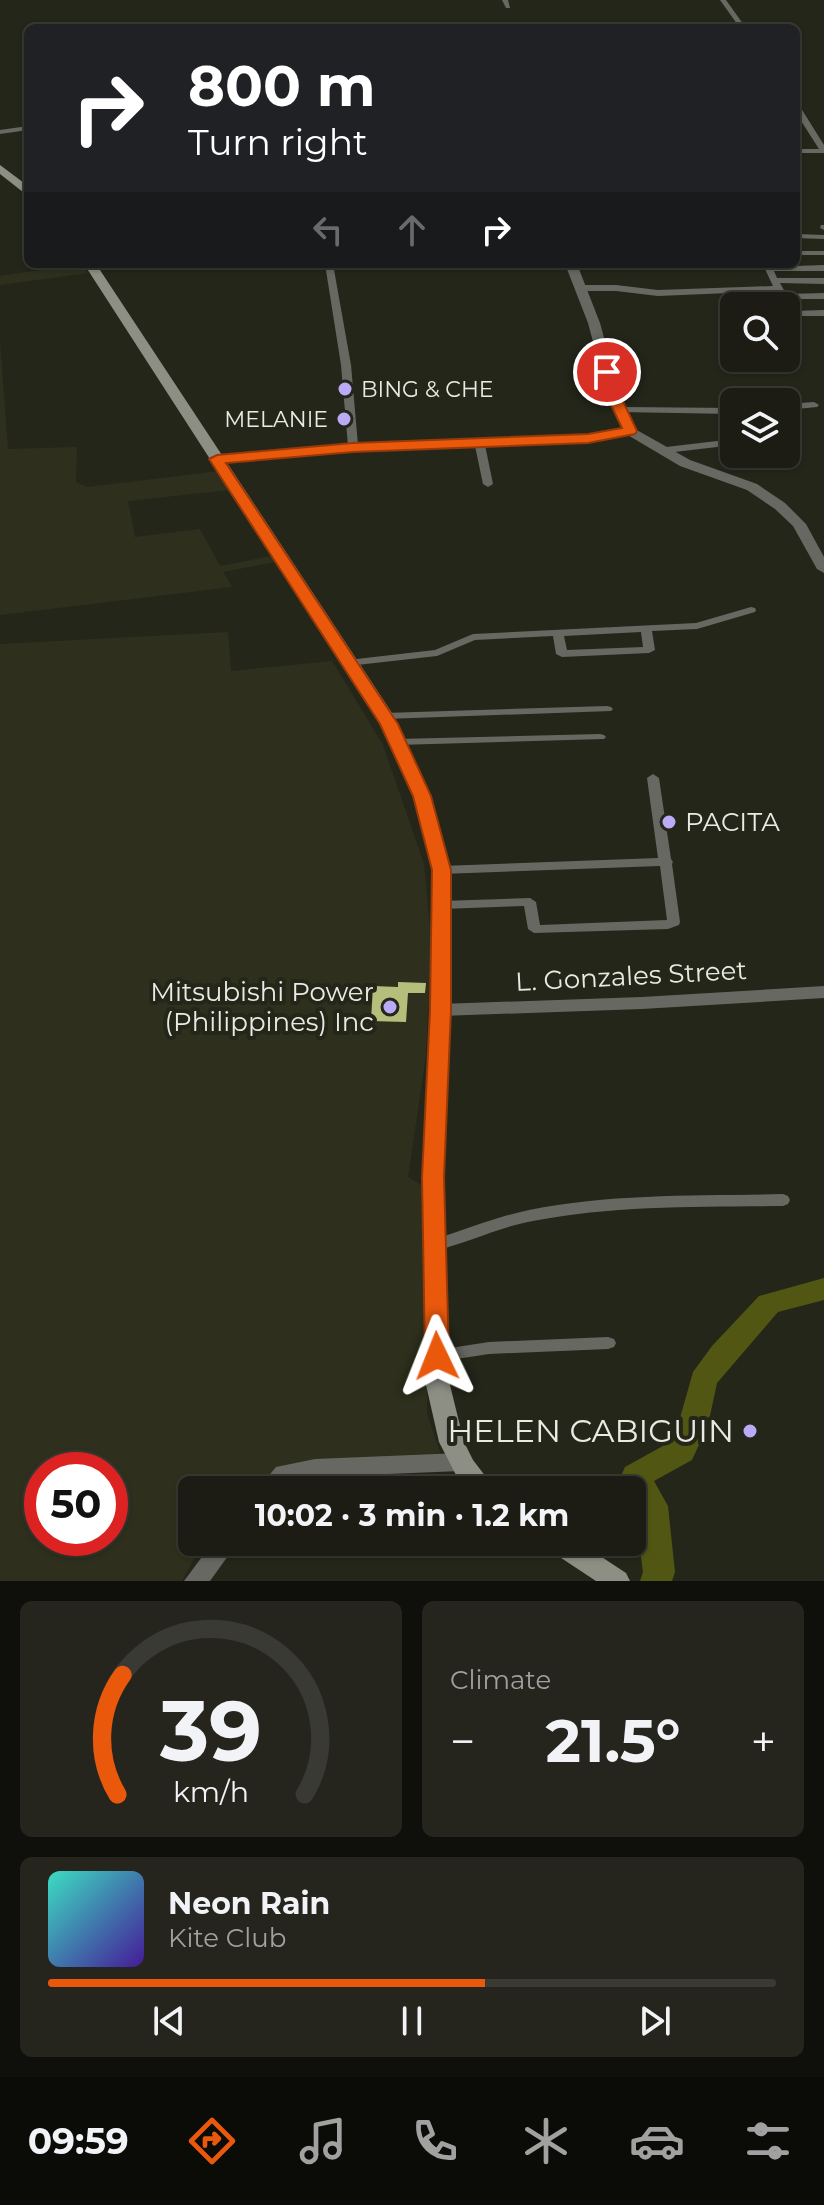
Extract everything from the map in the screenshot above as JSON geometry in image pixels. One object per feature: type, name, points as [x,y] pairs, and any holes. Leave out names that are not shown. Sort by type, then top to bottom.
[{"type":"main road","points":[[0,168],[24,189]]},
{"type":"main road","points":[[93,268],[385,716],[422,796],[441,870],[442,905],[433,1177],[437,1356],[442,1415],[468,1476]]},
{"type":"main road","points":[[579,1556],[617,1581]]},
{"type":"street","points":[[723,0],[740,24]]},
{"type":"street","points":[[800,113],[824,151],[800,151]]},
{"type":"street","points":[[0,132],[24,129]]},
{"type":"street","points":[[800,236],[824,237]]},
{"type":"street","points":[[800,253],[824,253]]},
{"type":"street","points":[[330,268],[346,365],[353,448]]},
{"type":"street","points":[[573,268],[614,397],[630,431]]},
{"type":"street","points":[[824,268],[769,269],[791,314],[824,313]]},
{"type":"street","points":[[581,288],[658,293],[778,288],[824,281]]},
{"type":"street","points":[[778,288],[824,296]]},
{"type":"street","points":[[800,406],[814,405]]},
{"type":"street","points":[[622,410],[720,411]]},
{"type":"street","points":[[217,459],[353,448],[588,438],[630,431],[685,463],[752,487],[780,506],[799,524],[824,569]]},
{"type":"street","points":[[479,442],[488,484]]},
{"type":"street","points":[[666,450],[720,444]]},
{"type":"street","points":[[348,663],[437,653],[473,637],[697,626],[751,610]]},
{"type":"street","points":[[558,633],[562,654],[649,650],[646,630]]},
{"type":"street","points":[[385,716],[607,709]]},
{"type":"street","points":[[397,742],[600,737]]},
{"type":"street","points":[[442,905],[530,902],[534,929],[668,925],[674,922],[653,778]]},
{"type":"street","points":[[441,870],[667,862]]},
{"type":"street","name":"L. Gonzales Street","points":[[440,1010],[642,1003],[824,992]]},
{"type":"street","points":[[434,1245],[461,1240],[529,1215],[609,1204],[783,1200]]},
{"type":"street","points":[[437,1356],[489,1348],[608,1343]]},
{"type":"street","points":[[282,1476],[315,1468],[461,1462]]},
{"type":"street","points":[[196,1581],[216,1556]]},
{"type":"shaded area","points":[[53,268],[84,268],[88,273],[0,285],[0,276]]},
{"type":"shaded area","points":[[0,343],[8,449],[77,447],[76,482],[87,487],[220,471],[229,490],[128,501],[135,537],[200,529],[220,566],[276,555],[281,561],[223,572],[232,587],[0,615]]},
{"type":"shaded area","points":[[228,632],[231,671],[332,661],[383,745],[424,864],[432,952],[426,1055],[408,1177],[426,1188],[427,1414],[441,1455],[292,1464],[276,1476],[178,1476],[178,1556],[195,1556],[182,1581],[0,1581],[0,644]]},
{"type":"building","name":"Mitsubishi Power (Philippines) Inc","points":[[398,982],[426,983],[425,993],[408,993],[406,1022],[371,1021],[373,986],[398,987]]},
{"type":"waterway","points":[[656,1581],[659,1572],[652,1506],[636,1476],[681,1451],[693,1425],[703,1380],[722,1354],[769,1304],[824,1289]]},
{"type":"place","name":"BING & CHE","points":[[345,389]]},
{"type":"place","name":"MELANIE","points":[[344,419]]},
{"type":"place","name":"PACITA","points":[[669,822]]},
{"type":"place","name":"Mitsubishi Power (Philippines) Inc","points":[[390,1007]]},
{"type":"place","name":"HELEN CABIGUIN","points":[[750,1431]]},
{"type":"route","points":[[437,1356],[433,1177],[440,1010],[441,870],[422,796],[385,716],[217,459],[353,448],[588,438],[630,431],[614,397],[607,372]]}]
